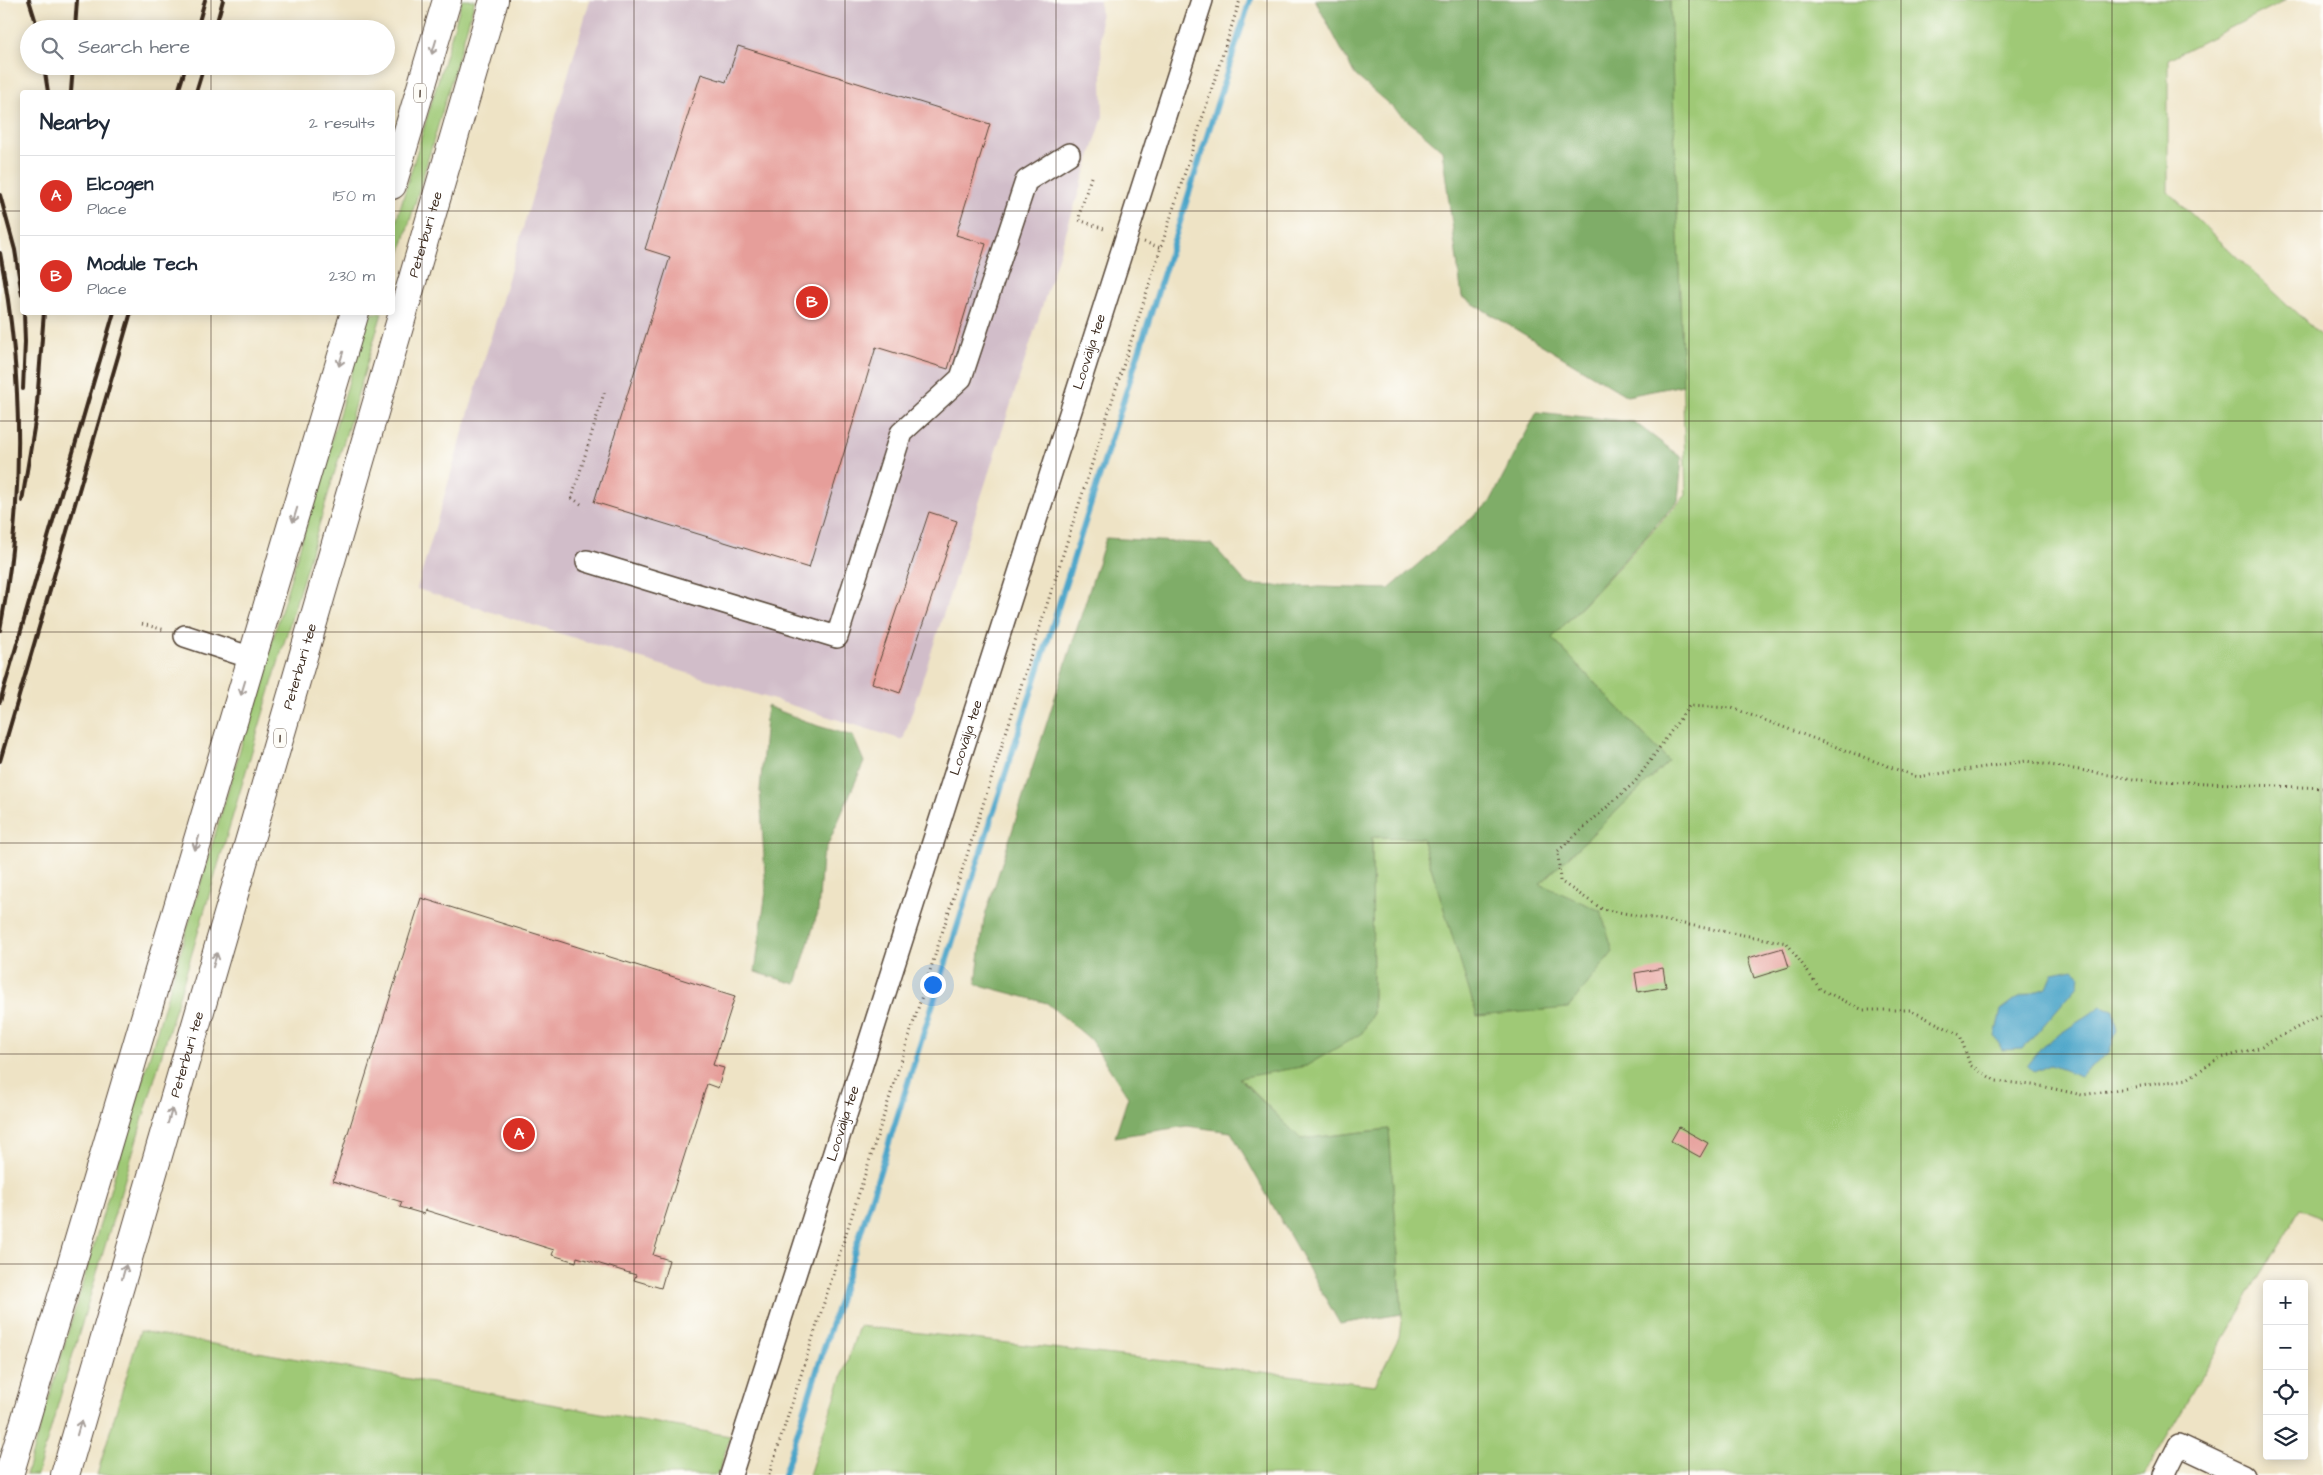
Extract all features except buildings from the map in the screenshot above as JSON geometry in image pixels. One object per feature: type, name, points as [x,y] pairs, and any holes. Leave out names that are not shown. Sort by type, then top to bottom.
[{"type":"highway","name":"1","points":[[395,175],[448,0]]},
{"type":"highway","name":"Peterburi tee","points":[[65,1475],[494,0]]},
{"type":"highway","points":[[9,1475],[354,315]]},
{"type":"street","name":"Loovälja tee","points":[[731,1475],[1132,239],[1202,0]]},
{"type":"street","points":[[587,560],[838,637],[901,432],[961,378],[1026,181],[1069,154]]},
{"type":"street","points":[[185,636],[252,658]]},
{"type":"street","points":[[2164,1475],[2179,1445],[2243,1475]]},
{"type":"path","points":[[769,1475],[1240,0]]},
{"type":"path","points":[[1091,177],[1079,220],[1161,248]]},
{"type":"path","points":[[581,504],[572,498],[605,390]]},
{"type":"path","points":[[142,624],[185,636]]},
{"type":"path","points":[[2323,788],[2139,780],[2026,761],[1917,777],[1732,708],[1689,706],[1635,782],[1558,850],[1560,881],[1602,909],[1787,943],[1820,989],[1863,1010],[1910,1010],[1960,1035],[1970,1065],[1996,1081],[2041,1086],[2082,1095],[2188,1079],[2218,1059],[2258,1048],[2323,1014]]},
{"type":"shaded area","points":[[590,0],[1100,0],[1103,117],[903,740],[417,589]]},
{"type":"green space","points":[[462,0],[475,0],[395,271],[395,225]]},
{"type":"green space","points":[[1315,0],[1670,0],[1683,385],[1627,396],[1462,297],[1442,150],[1355,75]]},
{"type":"green space","points":[[1670,0],[2286,0],[2168,59],[2168,192],[2323,338],[2323,1219],[2300,1209],[2144,1475],[809,1475],[859,1326],[1375,1385],[1399,1337],[1402,1314],[1389,1129],[1301,1139],[1239,1077],[1306,1066],[1373,1014],[1372,837],[1422,838],[1477,1015],[1601,911],[1539,885],[1669,761],[1552,638],[1686,495]]},
{"type":"green space","points":[[368,315],[381,315],[37,1475],[26,1475]]},
{"type":"green space","points":[[1537,412],[1634,422],[1682,458],[1678,501],[1552,638],[1669,761],[1540,884],[1601,911],[1613,952],[1568,1008],[1477,1016],[1422,838],[1372,837],[1373,1013],[1362,1033],[1306,1066],[1239,1078],[1301,1139],[1389,1129],[1402,1314],[1340,1324],[1231,1132],[1187,1126],[1115,1137],[1128,1097],[1090,1039],[1047,1003],[976,984],[984,919],[1106,538],[1212,544],[1248,585],[1389,589],[1490,502]]},
{"type":"green space","points":[[767,706],[818,726],[853,736],[864,762],[822,858],[818,911],[796,984],[755,972],[766,891],[760,791]]},
{"type":"green space","points":[[140,1331],[730,1436],[718,1475],[97,1475]]},
{"type":"water","points":[[2073,969],[2080,975],[2079,984],[2023,1049],[2002,1050],[1995,1036],[2001,1010],[2017,998],[2047,987],[2053,973]]},
{"type":"water","points":[[2102,1006],[2113,1010],[2117,1030],[2109,1053],[2080,1076],[2050,1065],[2034,1072],[2027,1065],[2043,1045]]},
{"type":"waterway","points":[[784,1475],[1250,0]]},
{"type":"railway","points":[[29,0],[35,20]]},
{"type":"railway","points":[[76,20],[77,0]]},
{"type":"railway","points":[[199,20],[205,0]]},
{"type":"railway","points":[[217,20],[223,0]]},
{"type":"railway","points":[[45,75],[48,90]]},
{"type":"railway","points":[[71,90],[72,75]]},
{"type":"railway","points":[[179,90],[183,75]]},
{"type":"railway","points":[[197,90],[201,75]]},
{"type":"railway","points":[[0,195],[15,250],[20,282]]},
{"type":"railway","points":[[0,253],[13,347],[18,441],[13,536],[0,630]]},
{"type":"railway","points":[[23,389],[24,315]]},
{"type":"railway","points":[[22,501],[36,416],[44,315]]},
{"type":"railway","points":[[0,702],[113,315]]},
{"type":"railway","points":[[0,761],[130,315]]},
{"type":"place","name":"Module Tech","points":[[812,302]]},
{"type":"place","name":"Elcogen","points":[[519,1134]]}]
